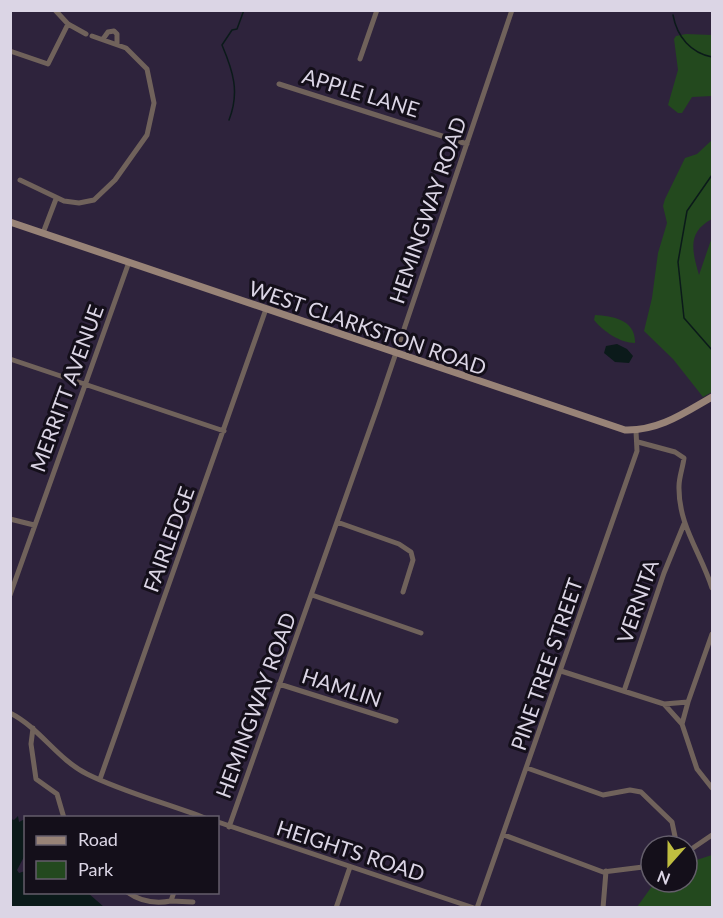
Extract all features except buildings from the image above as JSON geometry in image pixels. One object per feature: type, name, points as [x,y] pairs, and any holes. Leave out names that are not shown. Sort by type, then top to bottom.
[{"type":"main road","name":"WEST CLARKSTON ROAD","points":[[10,222],[596,422],[636,430],[668,422],[712,397]]},
{"type":"street","points":[[20,180],[56,199],[79,203],[100,196],[115,180],[147,135],[154,103],[150,77],[141,60],[117,44],[89,35],[68,24],[55,10]]},
{"type":"street","points":[[360,59],[378,10]]},
{"type":"street","name":"HEMINGWAY ROAD","points":[[229,827],[396,354],[512,10]]},
{"type":"street","points":[[10,51],[42,64],[48,64],[61,33],[68,24]]},
{"type":"street","points":[[103,39],[108,32],[114,31],[117,34],[117,44]]},
{"type":"street","name":"APPLE LANE","points":[[279,84],[467,144]]},
{"type":"street","points":[[43,233],[56,199]]},
{"type":"street","name":"MERRITT AVENUE","points":[[10,595],[129,262]]},
{"type":"street","name":"FAIRLEDGE","points":[[100,779],[266,309]]},
{"type":"street","points":[[10,360],[224,431]]},
{"type":"street","name":"PINE TREE STREET","points":[[476,908],[561,671],[638,442],[636,430]]},
{"type":"street","points":[[638,442],[669,450],[684,458],[679,485],[684,524],[712,585]]},
{"type":"street","points":[[10,519],[34,525]]},
{"type":"street","points":[[337,522],[399,544],[411,552],[413,560],[403,592]]},
{"type":"street","name":"VERNITA","points":[[624,691],[664,573],[684,524]]},
{"type":"street","name":"HEMINGWAY ROAD","points":[[312,595],[421,633]]},
{"type":"street","points":[[681,724],[712,634]]},
{"type":"street","points":[[561,671],[664,704],[688,702]]},
{"type":"street","name":"HAMLIN","points":[[279,684],[396,721]]},
{"type":"street","points":[[664,704],[681,724],[698,769],[712,788]]},
{"type":"street","points":[[10,713],[33,728],[65,760],[86,774],[197,816]]},
{"type":"street","points":[[33,728],[32,744],[36,779],[57,794],[63,816]]},
{"type":"street","points":[[527,768],[603,795],[630,790],[641,792],[672,822],[674,834]]},
{"type":"street","name":"HEIGHTS ROAD","points":[[219,822],[476,908]]},
{"type":"street","points":[[504,834],[606,872],[639,868]]},
{"type":"street","points":[[699,845],[712,835]]},
{"type":"street","points":[[336,908],[350,867]]},
{"type":"street","points":[[603,908],[606,872]]},
{"type":"street","points":[[131,894],[149,902],[193,902]]},
{"type":"street","points":[[171,901],[173,894]]},
{"type":"street","points":[[447,908],[449,900]]},
{"type":"green space","points":[[712,35],[712,96],[692,97],[682,113],[678,113],[668,105],[678,70],[674,39],[676,36]]},
{"type":"green space","points":[[712,140],[712,219],[698,230],[693,250],[699,275],[712,237],[712,392],[703,397],[673,359],[644,331],[652,298],[658,253],[667,223],[663,206],[665,199],[685,158],[697,154]]},
{"type":"green space","points":[[595,315],[616,318],[628,324],[632,329],[635,343],[618,339],[607,332],[594,320]]},
{"type":"green space","points":[[712,855],[712,907],[637,907],[646,894],[699,894],[699,859]]},
{"type":"shaded area","points":[[617,344],[627,349],[633,356],[629,363],[615,362],[604,353],[606,346]]},
{"type":"shaded area","points":[[18,816],[19,822],[24,820],[24,857],[17,870],[19,873],[24,871],[24,894],[89,894],[104,907],[11,907],[11,819],[14,820]]},
{"type":"waterway","points":[[229,120],[235,91],[222,45],[232,30],[237,29],[244,10]]},
{"type":"waterway","points":[[673,15],[686,43],[698,52],[712,57]]},
{"type":"waterway","points":[[712,175],[687,211],[678,262],[684,318],[712,350]]}]
